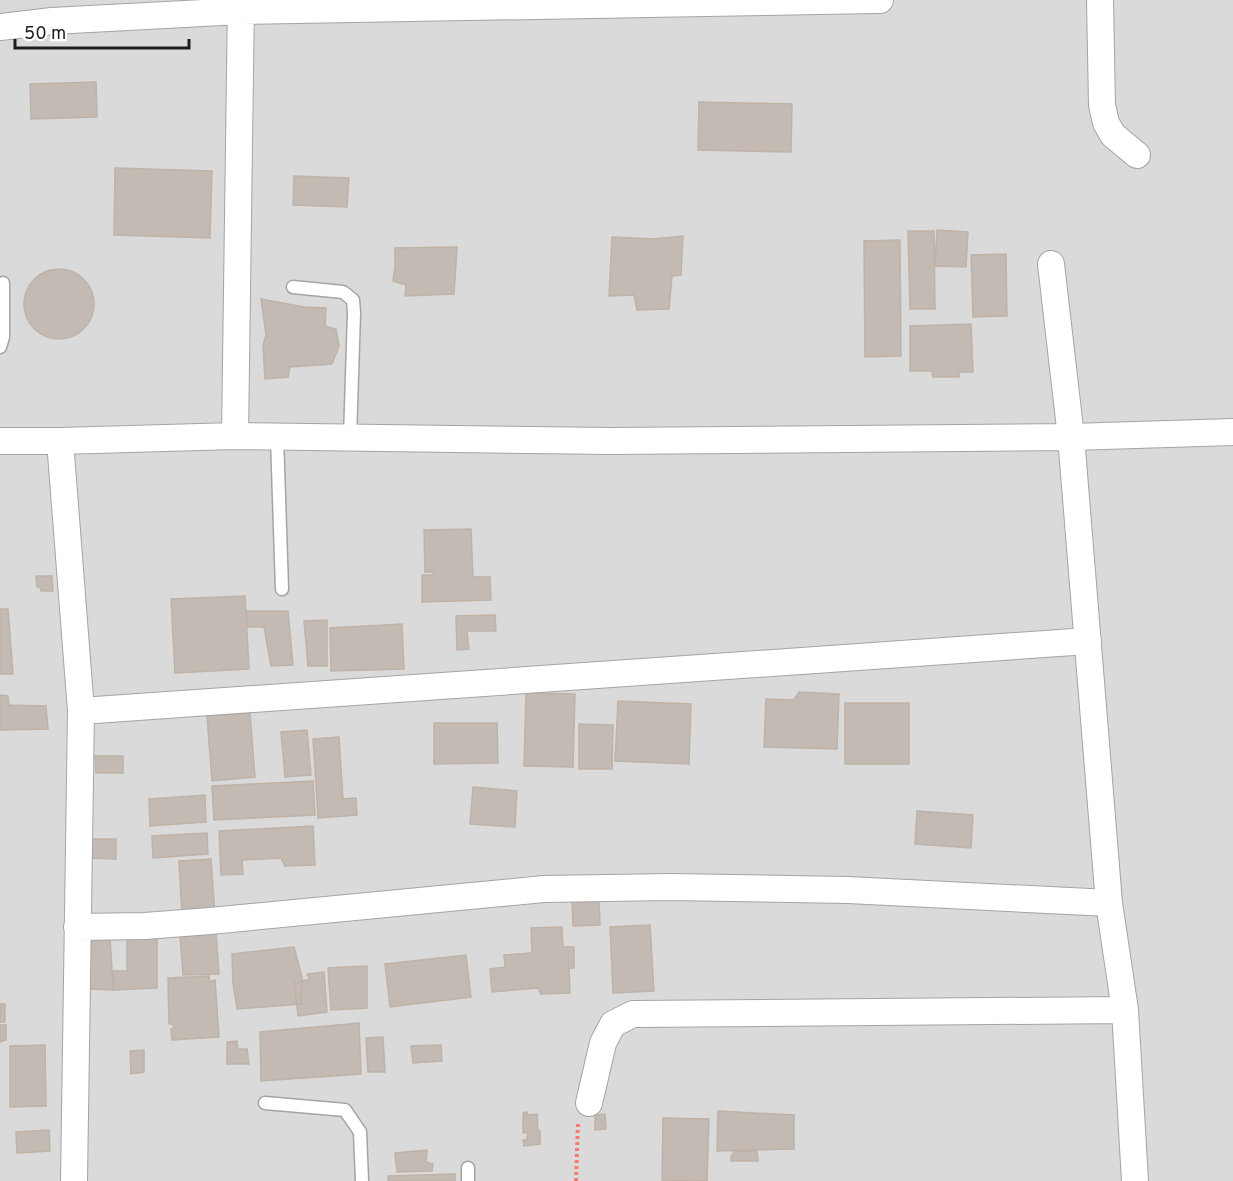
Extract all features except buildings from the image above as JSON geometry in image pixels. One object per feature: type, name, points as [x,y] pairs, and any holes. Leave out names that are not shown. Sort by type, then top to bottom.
[{"type":"street","points":[[0,27],[241,5],[880,0]]},
{"type":"street","points":[[1100,0],[1102,105],[1106,123],[1113,135],[1137,155]]},
{"type":"street","points":[[235,436],[241,5]]},
{"type":"street","points":[[1052,264],[1071,436],[1109,903],[1125,1010],[1134,1181]]},
{"type":"street","points":[[0,441],[235,436],[610,441],[1233,432]]},
{"type":"street","points":[[60,441],[81,711],[74,1181]]},
{"type":"street","points":[[81,711],[1088,641]]},
{"type":"street","points":[[77,927],[199,922],[556,889],[670,887],[848,890],[1109,903]]},
{"type":"street","points":[[589,1103],[603,1043],[613,1024],[633,1014],[1125,1010]]},
{"type":"lane","points":[[0,347],[3,337],[3,283]]},
{"type":"lane","points":[[293,287],[343,292],[352,300],[354,313],[350,438]]},
{"type":"lane","points":[[277,437],[282,589]]},
{"type":"lane","points":[[265,1103],[345,1110],[360,1132],[362,1181]]},
{"type":"path","points":[[576,1181],[579,1120],[582,1111],[589,1103]]},
{"type":"shaded area","points":[[0,0],[1233,0],[1233,1181],[0,1181]]}]
